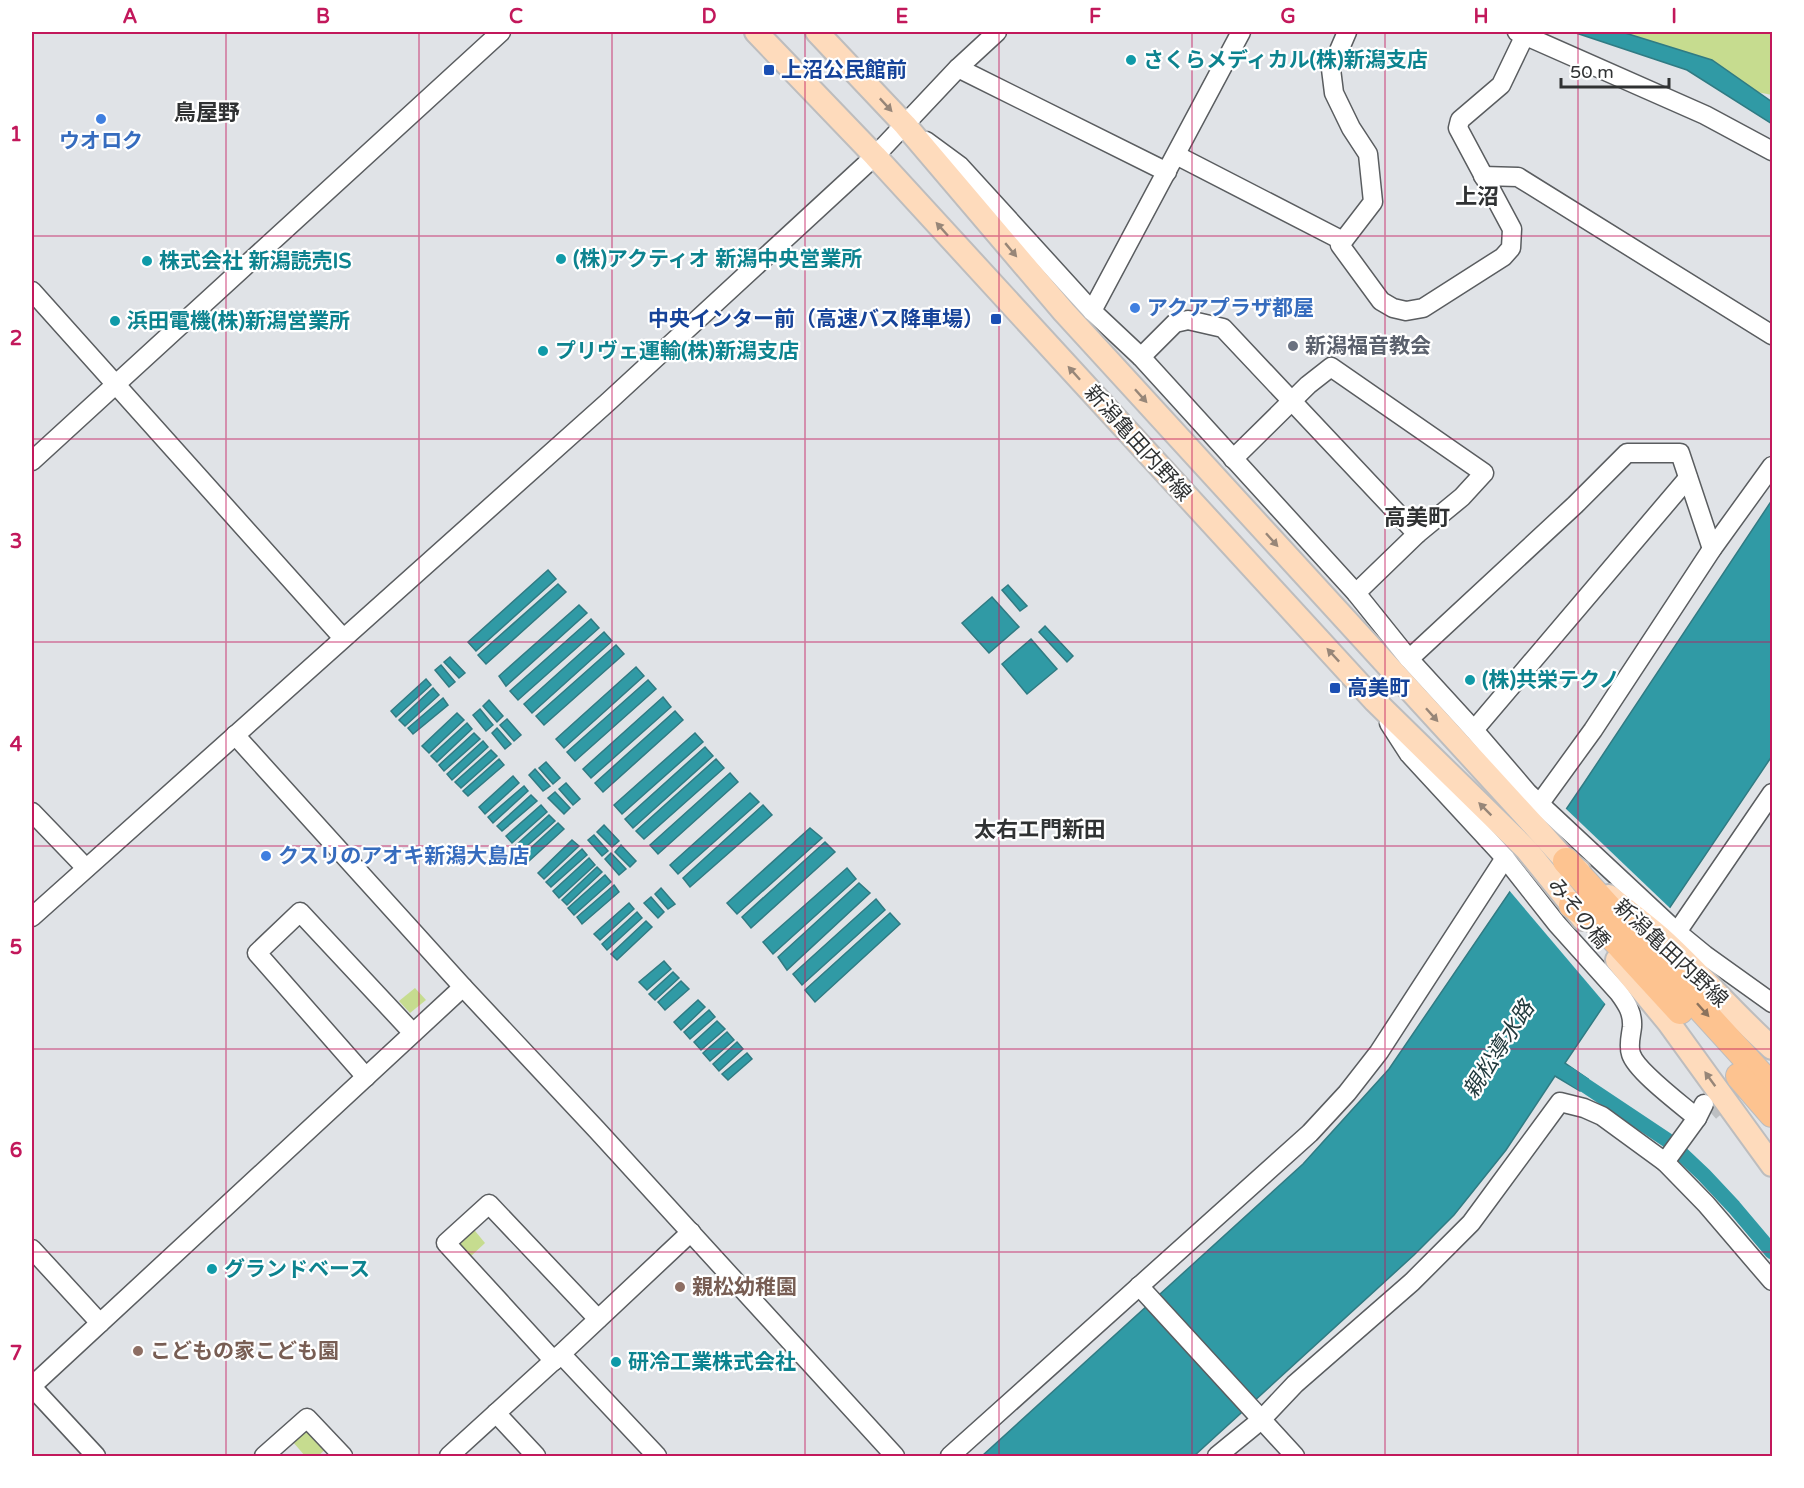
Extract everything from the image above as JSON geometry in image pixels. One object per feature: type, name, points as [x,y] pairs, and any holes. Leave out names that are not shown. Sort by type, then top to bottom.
[{"type":"highway","points":[[1566,861],[1773,1087]]},
{"type":"highway","points":[[1572,905],[1603,927],[1649,954],[1773,1114]]},
{"type":"main road","name":"新潟亀田内野線","points":[[756,32],[875,156],[1375,701],[1540,825]]},
{"type":"main road","name":"新潟亀田内野線","points":[[817,32],[905,125],[1064,312],[1540,825]]},
{"type":"main road","name":"みその橋","points":[[1540,825],[1566,861]]},
{"type":"main road","name":"みその橋","points":[[1540,825],[1572,905]]},
{"type":"main road","name":"新潟亀田内野線","points":[[1649,954],[1704,980],[1751,1029],[1773,1048]]},
{"type":"main road","name":"新潟亀田内野線","points":[[1649,954],[1669,1023],[1773,1166]]},
{"type":"street","points":[[32,461],[501,32]]},
{"type":"street","points":[[32,917],[608,402],[875,156],[958,68],[997,32]]},
{"type":"street","points":[[1092,311],[1241,32]]},
{"type":"street","points":[[1347,32],[1331,69],[1334,93],[1351,128],[1368,154],[1372,202],[1340,245],[1381,301],[1393,308],[1406,311],[1423,308],[1503,257],[1511,248],[1512,229],[1458,128],[1460,120],[1501,85],[1521,33],[1705,115],[1773,151]]},
{"type":"street","points":[[958,68],[1167,172]]},
{"type":"street","points":[[905,125],[960,166],[1092,311],[1141,357],[1356,593],[1409,659],[1528,793],[1540,825],[1649,954]]},
{"type":"street","points":[[1176,155],[1343,241]]},
{"type":"street","points":[[1483,176],[1518,177],[1773,335]]},
{"type":"street","points":[[32,291],[344,638]]},
{"type":"street","points":[[1141,357],[1175,323],[1188,320],[1223,328],[1417,534]]},
{"type":"street","points":[[1233,459],[1308,386],[1331,367],[1484,473],[1462,497],[1417,534],[1356,593]]},
{"type":"street","points":[[1409,659],[1575,505],[1627,453],[1680,453],[1713,549]]},
{"type":"street","points":[[1540,825],[1593,730],[1713,549],[1773,466]]},
{"type":"street","points":[[1474,730],[1688,478]]},
{"type":"street","points":[[1375,701],[1409,754],[1510,864],[1557,924],[1649,954],[1706,955],[1773,1003]]},
{"type":"street","points":[[236,735],[463,987],[895,1456]]},
{"type":"street","points":[[1667,1160],[1704,1111],[1635,1063],[1629,1047],[1632,1026],[1631,1012],[1627,1003],[1649,954],[1773,793]]},
{"type":"street","points":[[32,812],[86,868]]},
{"type":"street","points":[[950,1456],[1143,1291],[1310,1133],[1347,1093],[1378,1052],[1510,864]]},
{"type":"street","points":[[366,1077],[257,953],[300,912],[413,1033]]},
{"type":"street","points":[[96,1456],[32,1386],[463,987]]},
{"type":"street","points":[[1217,1456],[1258,1416],[1412,1282],[1471,1223],[1560,1102],[1584,1108],[1602,1116],[1667,1160],[1773,1281]]},
{"type":"street","points":[[598,1319],[489,1204],[446,1243],[657,1456]]},
{"type":"street","points":[[448,1456],[691,1232]]},
{"type":"street","points":[[32,1249],[100,1323]]},
{"type":"street","points":[[1143,1291],[1295,1456]]},
{"type":"street","points":[[496,1413],[536,1456]]},
{"type":"street","points":[[264,1456],[307,1418],[343,1456]]},
{"type":"green space","points":[[1622,32],[1772,32],[1772,95],[1757,92],[1712,60]]},
{"type":"green space","points":[[415,988],[426,1000],[410,1013],[399,1001]]},
{"type":"green space","points":[[471,1226],[485,1243],[470,1257],[455,1240]]},
{"type":"green space","points":[[310,1427],[328,1447],[318,1456],[305,1456],[293,1442]]},
{"type":"water","points":[[1573,32],[1622,32],[1712,60],[1772,102],[1772,124],[1687,70]]},
{"type":"water","name":"親松導水路","points":[[1772,500],[1772,756],[1565,1063],[1588,1079],[1580,1091],[1555,1076],[1506,1150],[1454,1215],[1414,1255],[1194,1456],[982,1456],[1303,1164],[1389,1069],[1584,783]]},
{"type":"water","points":[[548,570],[556,579],[476,651],[468,642]]},
{"type":"water","points":[[558,584],[566,592],[486,664],[478,655]]},
{"type":"water","points":[[1008,585],[1027,606],[1020,611],[1002,590]]},
{"type":"water","points":[[992,597],[1019,627],[989,653],[962,623]]},
{"type":"water","points":[[579,605],[587,613],[506,686],[499,676]]},
{"type":"water","points":[[591,619],[599,628],[518,700],[510,691]]},
{"type":"water","points":[[1045,626],[1073,656],[1067,662],[1039,632]]},
{"type":"water","points":[[604,632],[612,641],[532,713],[524,704]]},
{"type":"water","points":[[1031,639],[1057,669],[1027,694],[1002,664]]},
{"type":"water","points":[[616,645],[624,654],[544,725],[536,716]]},
{"type":"water","points":[[450,657],[465,673],[459,678],[444,662]]},
{"type":"water","points":[[441,665],[455,682],[449,687],[435,670]]},
{"type":"water","points":[[636,667],[644,676],[564,748],[556,739]]},
{"type":"water","points":[[426,679],[431,685],[396,717],[391,711]]},
{"type":"water","points":[[648,680],[656,689],[575,761],[567,752]]},
{"type":"water","points":[[433,688],[439,695],[405,726],[399,720]]},
{"type":"water","points":[[663,697],[671,707],[591,778],[583,769]]},
{"type":"water","points":[[443,698],[448,705],[413,734],[408,728]]},
{"type":"water","points":[[489,700],[503,716],[497,722],[483,706]]},
{"type":"water","points":[[480,709],[493,725],[486,731],[473,715]]},
{"type":"water","points":[[675,711],[683,720],[603,792],[595,783]]},
{"type":"water","points":[[457,713],[464,720],[429,753],[422,746]]},
{"type":"water","points":[[507,719],[521,735],[514,741],[500,725]]},
{"type":"water","points":[[467,723],[472,729],[437,762],[431,756]]},
{"type":"water","points":[[497,728],[511,744],[505,749],[492,733]]},
{"type":"water","points":[[474,733],[480,739],[444,771],[439,765]]},
{"type":"water","points":[[695,733],[703,742],[622,814],[614,805]]},
{"type":"water","points":[[483,741],[488,747],[452,780],[447,774]]},
{"type":"water","points":[[705,747],[713,756],[633,828],[625,819]]},
{"type":"water","points":[[491,750],[497,756],[461,788],[455,782]]},
{"type":"water","points":[[499,759],[504,765],[468,796],[463,791]]},
{"type":"water","points":[[716,759],[724,768],[644,839],[636,831]]},
{"type":"water","points":[[546,762],[560,778],[553,784],[539,768]]},
{"type":"water","points":[[535,769],[550,786],[543,791],[529,775]]},
{"type":"water","points":[[730,773],[738,782],[658,854],[650,845]]},
{"type":"water","points":[[513,776],[519,783],[485,814],[479,807]]},
{"type":"water","points":[[566,783],[580,799],[573,805],[559,789]]},
{"type":"water","points":[[524,786],[528,791],[493,823],[488,817]]},
{"type":"water","points":[[555,792],[570,808],[564,814],[548,798]]},
{"type":"water","points":[[750,793],[759,802],[678,874],[670,865]]},
{"type":"water","points":[[531,795],[537,801],[502,831],[497,826]]},
{"type":"water","points":[[541,805],[547,812],[512,843],[506,836]]},
{"type":"water","points":[[763,805],[772,815],[690,887],[683,878]]},
{"type":"water","points":[[549,815],[555,821],[519,853],[514,847]]},
{"type":"water","points":[[558,823],[564,829],[529,861],[523,855]]},
{"type":"water","points":[[604,825],[619,841],[612,847],[597,832]]},
{"type":"water","points":[[810,828],[822,838],[737,914],[727,903]]},
{"type":"water","points":[[594,835],[608,851],[602,856],[588,840]]},
{"type":"water","points":[[572,840],[579,846],[544,879],[538,873]]},
{"type":"water","points":[[825,842],[835,852],[751,928],[742,917]]},
{"type":"water","points":[[621,845],[636,861],[630,867],[615,852]]},
{"type":"water","points":[[582,849],[587,855],[551,887],[546,882]]},
{"type":"water","points":[[611,853],[626,869],[619,875],[605,859]]},
{"type":"water","points":[[589,858],[595,865],[559,898],[553,891]]},
{"type":"water","points":[[597,867],[602,872],[567,905],[562,900]]},
{"type":"water","points":[[847,868],[856,879],[773,954],[763,942]]},
{"type":"water","points":[[605,875],[611,882],[574,915],[568,908]]},
{"type":"water","points":[[859,883],[870,893],[787,970],[778,957]]},
{"type":"water","points":[[614,885],[619,892],[582,924],[577,917]]},
{"type":"water","points":[[661,888],[675,904],[668,909],[655,894]]},
{"type":"water","points":[[651,897],[664,912],[658,918],[644,903]]},
{"type":"water","points":[[876,899],[885,910],[802,985],[793,974]]},
{"type":"water","points":[[629,903],[634,909],[600,940],[594,934]]},
{"type":"water","points":[[637,912],[642,918],[607,950],[602,944]]},
{"type":"water","points":[[890,913],[900,924],[815,1002],[805,990]]},
{"type":"water","points":[[646,921],[652,927],[617,960],[611,954]]},
{"type":"water","points":[[664,961],[671,969],[647,990],[639,982]]},
{"type":"water","points":[[673,972],[679,978],[655,1000],[649,994]]},
{"type":"water","points":[[681,981],[689,989],[665,1010],[658,1002]]},
{"type":"water","points":[[698,1000],[705,1007],[681,1030],[674,1022]]},
{"type":"water","points":[[709,1010],[715,1017],[690,1039],[684,1032]]},
{"type":"water","points":[[717,1021],[725,1029],[701,1050],[694,1042]]},
{"type":"water","points":[[727,1032],[734,1040],[710,1061],[703,1053]]},
{"type":"water","points":[[737,1042],[743,1049],[719,1071],[713,1064]]},
{"type":"water","points":[[747,1053],[752,1059],[728,1080],[722,1074]]},
{"type":"pier","points":[[1564,807],[1672,910],[1607,1006],[1508,889]]},
{"type":"waterway","points":[[1568,1074],[1667,1140],[1704,1175],[1772,1252]]},
{"type":"tunnel","points":[[1710,1112],[1772,1055]]},
{"type":"place","name":"さくらメディカル(株)新潟支店","points":[[1131,60]]},
{"type":"place","name":"上沼公民館前","points":[[769,70]]},
{"type":"place","name":"ウオロク","points":[[101,119]]},
{"type":"place","name":"(株)アクティオ 新潟中央営業所","points":[[561,259]]},
{"type":"place","name":"株式会社 新潟読売IS","points":[[147,261]]},
{"type":"place","name":"アクアプラザ都屋","points":[[1135,308]]},
{"type":"place","name":"中央インター前（高速バス降車場）","points":[[996,319]]},
{"type":"place","name":"浜田電機(株)新潟営業所","points":[[115,321]]},
{"type":"place","name":"新潟福音教会","points":[[1293,346]]},
{"type":"place","name":"プリヴェ運輸(株)新潟支店","points":[[543,351]]},
{"type":"place","name":"(株)共栄テクノ","points":[[1470,680]]},
{"type":"place","name":"高美町","points":[[1335,688]]},
{"type":"place","name":"クスリのアオキ新潟大島店","points":[[266,856]]},
{"type":"place","name":"グランドベース","points":[[212,1269]]},
{"type":"place","name":"親松幼稚園","points":[[680,1287]]},
{"type":"place","name":"こどもの家こども園","points":[[138,1351]]},
{"type":"place","name":"研冷工業株式会社","points":[[616,1362]]},
{"type":"district","name":"鳥屋野","points":[[207,112]]},
{"type":"district","name":"上沼","points":[[1477,196]]},
{"type":"district","name":"高美町","points":[[1417,517]]},
{"type":"district","name":"太右エ門新田","points":[[1040,829]]}]
